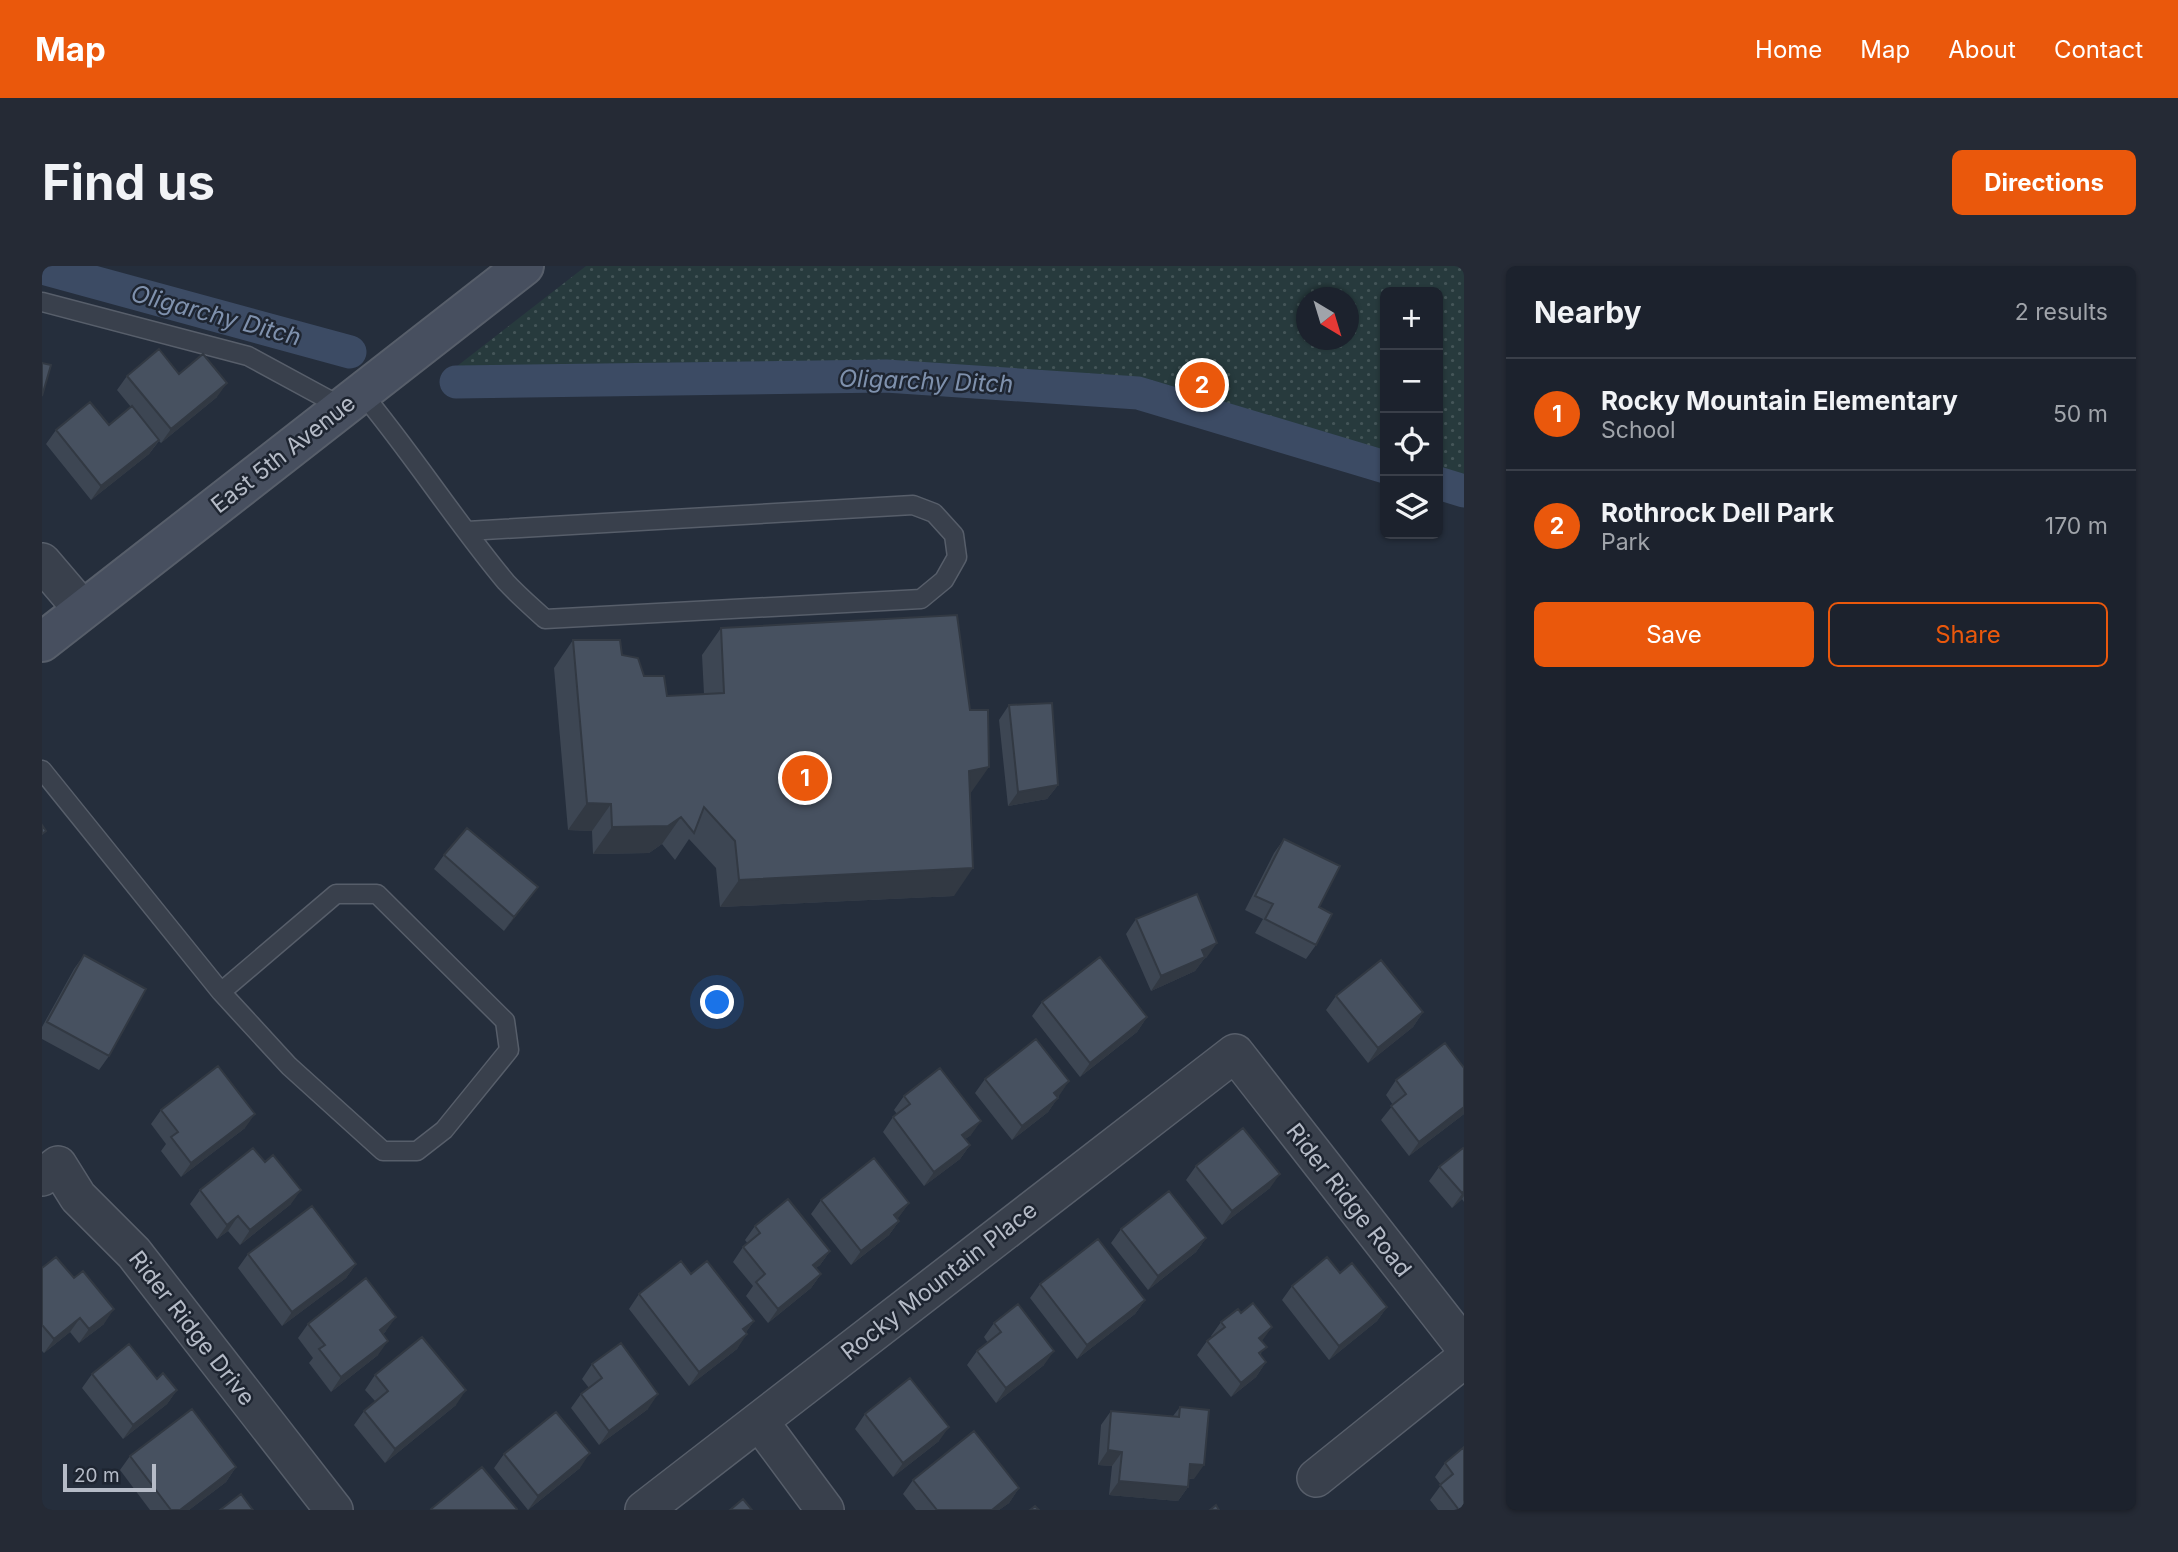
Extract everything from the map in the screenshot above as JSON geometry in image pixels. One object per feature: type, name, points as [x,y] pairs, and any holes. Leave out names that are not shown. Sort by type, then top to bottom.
[{"type":"street","name":"East 5th Avenue","points":[[42,642],[524,266]]},
{"type":"street","points":[[42,562],[83,610]]},
{"type":"street","name":"Rider Ridge Road","points":[[1234,1053],[1464,1346]]},
{"type":"street","name":"Rocky Mountain Place","points":[[644,1510],[1234,1053]]},
{"type":"street","name":"Rider Ridge Drive","points":[[42,1177],[58,1165],[78,1197],[134,1252],[334,1510]]},
{"type":"street","points":[[1316,1478],[1464,1359]]},
{"type":"street","points":[[759,1421],[825,1510]]},
{"type":"lane","points":[[42,302],[248,356],[352,400],[387,424],[467,531],[507,583],[545,619],[921,599],[944,580],[957,557],[954,535],[934,513],[913,505],[467,531]]},
{"type":"lane","points":[[42,770],[221,992],[289,1066],[383,1151],[417,1151],[444,1130],[509,1050],[505,1021],[377,894],[336,894],[221,992]]},
{"type":"shaded area","points":[[586,266],[1464,266],[1464,491],[1443,485],[1443,287],[1380,287],[1380,466],[1138,393],[886,376],[443,377]]},
{"type":"building","points":[[159,349],[179,374],[203,354],[227,383],[171,429],[127,376]]},
{"type":"building","points":[[42,363],[51,365],[42,396]]},
{"type":"building","points":[[90,402],[109,425],[132,406],[159,440],[101,486],[56,430]]},
{"type":"building","points":[[957,615],[970,710],[988,710],[989,767],[969,771],[973,868],[739,880],[735,841],[704,807],[694,833],[681,817],[668,826],[612,827],[611,804],[587,803],[573,640],[620,640],[622,655],[638,658],[644,676],[664,676],[667,696],[724,693],[721,628]]},
{"type":"building","points":[[1052,703],[1058,785],[1018,792],[1009,705]]},
{"type":"building","points":[[467,828],[538,887],[514,917],[444,855]]},
{"type":"building","points":[[1284,839],[1340,866],[1319,907],[1332,914],[1316,945],[1265,919],[1273,904],[1255,896]]},
{"type":"building","points":[[1197,894],[1217,943],[1202,950],[1205,957],[1161,976],[1136,919]]},
{"type":"building","points":[[84,955],[146,989],[109,1056],[47,1022]]},
{"type":"building","points":[[1100,957],[1147,1017],[1090,1063],[1042,1002]]},
{"type":"building","points":[[1381,960],[1423,1012],[1378,1048],[1336,996]]},
{"type":"building","points":[[1036,1039],[1069,1081],[1054,1093],[1058,1098],[1022,1126],[985,1079]]},
{"type":"building","points":[[1445,1043],[1464,1068],[1464,1107],[1419,1142],[1391,1106],[1406,1094],[1396,1080]]},
{"type":"building","points":[[218,1066],[255,1114],[191,1163],[171,1137],[178,1132],[161,1110]]},
{"type":"building","points":[[940,1068],[981,1121],[962,1135],[970,1145],[934,1172],[893,1117],[910,1104],[904,1096]]},
{"type":"building","points":[[1243,1128],[1280,1174],[1232,1211],[1196,1166]]},
{"type":"building","points":[[253,1148],[265,1162],[273,1155],[301,1190],[250,1230],[238,1216],[227,1225],[200,1190]]},
{"type":"building","points":[[1463,1148],[1464,1191],[1462,1193],[1439,1167]]},
{"type":"building","points":[[874,1158],[909,1203],[894,1215],[899,1221],[861,1251],[821,1200]]},
{"type":"building","points":[[1169,1191],[1206,1238],[1158,1276],[1121,1229]]},
{"type":"building","points":[[788,1199],[830,1251],[813,1265],[821,1274],[778,1309],[756,1282],[765,1274],[743,1247],[760,1233],[755,1226]]},
{"type":"building","points":[[312,1206],[356,1264],[292,1312],[248,1254]]},
{"type":"building","points":[[1098,1239],[1145,1300],[1087,1345],[1040,1284]]},
{"type":"building","points":[[56,1257],[74,1278],[83,1271],[114,1309],[89,1329],[80,1318],[54,1339],[42,1325],[42,1268]]},
{"type":"building","points":[[1327,1257],[1340,1273],[1352,1263],[1387,1307],[1339,1346],[1292,1286]]},
{"type":"building","points":[[681,1261],[691,1274],[707,1261],[754,1321],[743,1329],[747,1334],[699,1372],[639,1294]]},
{"type":"building","points":[[366,1278],[396,1317],[380,1330],[388,1341],[341,1377],[319,1349],[325,1345],[308,1324]]},
{"type":"building","points":[[1253,1303],[1272,1327],[1259,1338],[1267,1347],[1259,1353],[1266,1362],[1241,1383],[1207,1341],[1225,1327],[1221,1322],[1238,1309],[1241,1313]]},
{"type":"building","points":[[1018,1304],[1054,1351],[1006,1388],[977,1351],[1001,1332],[994,1323]]},
{"type":"building","points":[[422,1337],[466,1390],[395,1449],[364,1411],[388,1391],[375,1375]]},
{"type":"building","points":[[621,1343],[658,1394],[609,1431],[581,1394],[602,1378],[592,1364]]},
{"type":"building","points":[[129,1344],[157,1379],[163,1373],[177,1390],[133,1425],[92,1374]]},
{"type":"building","points":[[910,1378],[949,1427],[903,1463],[865,1414]]},
{"type":"building","points":[[1180,1407],[1209,1410],[1204,1465],[1190,1464],[1188,1487],[1119,1481],[1122,1452],[1108,1450],[1111,1411],[1179,1417]]},
{"type":"building","points":[[192,1409],[236,1467],[180,1510],[171,1510],[130,1456]]},
{"type":"building","points":[[556,1412],[590,1453],[538,1496],[504,1454]]},
{"type":"building","points":[[974,1431],[1019,1488],[992,1510],[937,1510],[913,1480]]},
{"type":"building","points":[[1464,1447],[1464,1510],[1459,1510],[1440,1485],[1453,1474],[1445,1463]]},
{"type":"building","points":[[482,1467],[516,1510],[431,1509]]},
{"type":"building","points":[[241,1494],[253,1510],[220,1510]]},
{"type":"building","points":[[743,1499],[752,1510],[730,1510]]},
{"type":"waterway","name":"Oligarchy Ditch","points":[[42,268],[350,352]]},
{"type":"waterway","name":"Oligarchy Ditch","points":[[456,382],[886,376],[1138,393],[1380,466]]},
{"type":"waterway","name":"Oligarchy Ditch","points":[[1443,485],[1464,491]]},
{"type":"place","name":"Rothrock Dell Park","points":[[1202,385]]},
{"type":"place","name":"Rocky Mountain Elementary","points":[[805,778]]}]
